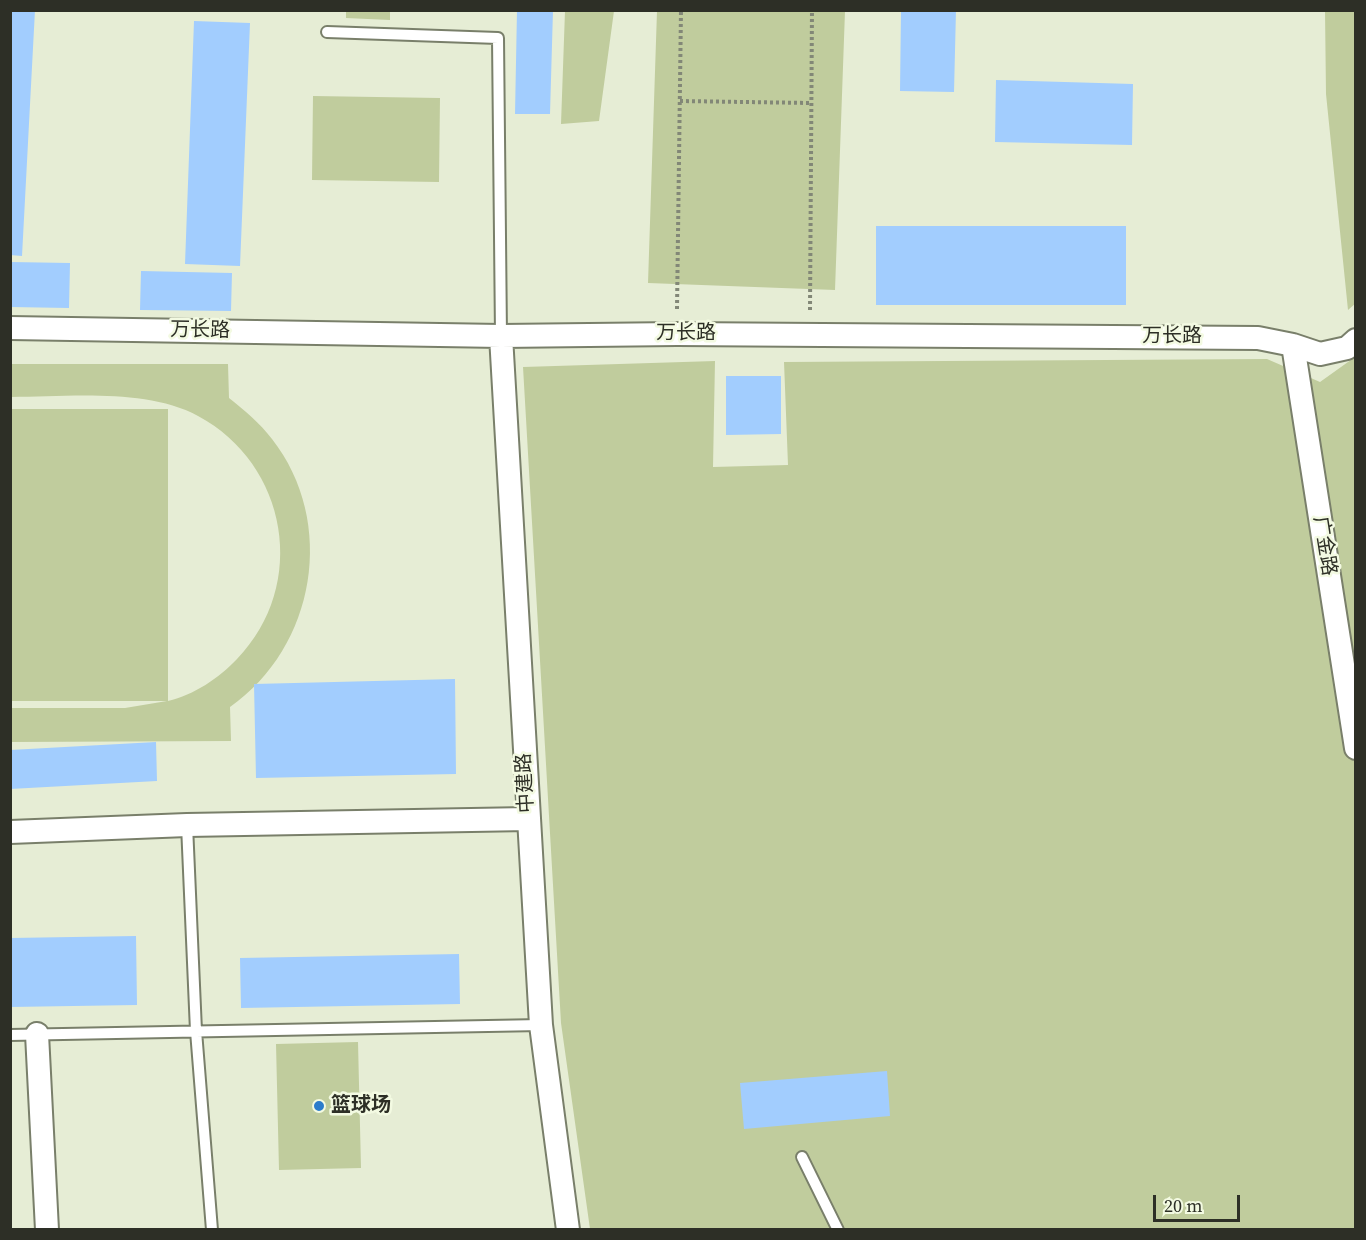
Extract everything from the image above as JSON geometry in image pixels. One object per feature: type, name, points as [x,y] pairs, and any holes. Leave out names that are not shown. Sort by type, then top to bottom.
[{"type":"street","name":"万长路","points":[[10,328],[501,336],[677,334],[1258,338],[1293,345],[1320,354],[1347,348],[1356,340]]},
{"type":"street","name":"中建路","points":[[501,336],[541,1025],[568,1230]]},
{"type":"street","name":"广金路","points":[[1293,345],[1356,748]]},
{"type":"street","points":[[10,832],[187,825],[528,819]]},
{"type":"street","points":[[37,1034],[47,1230]]},
{"type":"lane","points":[[327,32],[498,38],[501,336]]},
{"type":"lane","points":[[187,825],[196,1030],[212,1230]]},
{"type":"lane","points":[[10,1035],[541,1025]]},
{"type":"lane","points":[[802,1156],[838,1230]]},
{"type":"path","points":[[677,334],[681,10]]},
{"type":"path","points":[[810,335],[812,10]]},
{"type":"path","points":[[680,101],[810,103]]},
{"type":"green space","points":[[346,11],[390,11],[390,20],[346,18]]},
{"type":"green space","points":[[565,11],[614,11],[599,121],[561,124]]},
{"type":"green space","points":[[657,11],[845,11],[835,290],[648,283]]},
{"type":"green space","points":[[1325,11],[1355,11],[1356,303],[1348,310],[1326,94]]},
{"type":"green space","points":[[313,96],[440,98],[439,182],[312,180]]},
{"type":"green space","points":[[1355,357],[1355,1229],[590,1229],[561,1023],[523,367],[715,361],[713,467],[788,465],[784,362],[1267,359],[1320,382]]},
{"type":"green space","points":[[11,364],[228,364],[229,398],[267,433],[292,472],[305,507],[310,544],[308,582],[298,618],[282,651],[259,682],[230,707],[231,741],[11,742],[10,708],[125,708],[167,701],[11,701],[11,409],[168,409],[168,701],[187,695],[206,685],[237,659],[260,629],[274,597],[280,562],[278,528],[269,494],[252,464],[228,437],[198,416],[155,401],[106,396],[11,397]]},
{"type":"green space","name":"篮球场","points":[[358,1042],[361,1168],[279,1170],[276,1044]]},
{"type":"building","points":[[10,10],[35,10],[22,256],[10,255]]},
{"type":"building","points":[[517,10],[553,10],[550,114],[515,114]]},
{"type":"building","points":[[901,10],[956,10],[954,92],[900,91]]},
{"type":"building","points":[[194,21],[250,23],[240,266],[185,264]]},
{"type":"building","points":[[996,80],[1133,84],[1132,145],[995,142]]},
{"type":"building","points":[[876,226],[1126,226],[1126,305],[876,305]]},
{"type":"building","points":[[10,262],[70,263],[69,308],[10,307]]},
{"type":"building","points":[[141,271],[232,273],[231,311],[140,310]]},
{"type":"building","points":[[726,376],[781,376],[781,434],[726,435]]},
{"type":"building","points":[[455,679],[456,774],[256,778],[254,684]]},
{"type":"building","points":[[156,742],[157,781],[10,789],[10,750]]},
{"type":"building","points":[[136,936],[137,1005],[10,1007],[10,938]]},
{"type":"building","points":[[459,954],[460,1004],[241,1008],[240,958]]},
{"type":"building","points":[[887,1071],[890,1116],[744,1129],[740,1083]]},
{"type":"place","name":"篮球场","points":[[319,1106]]}]
